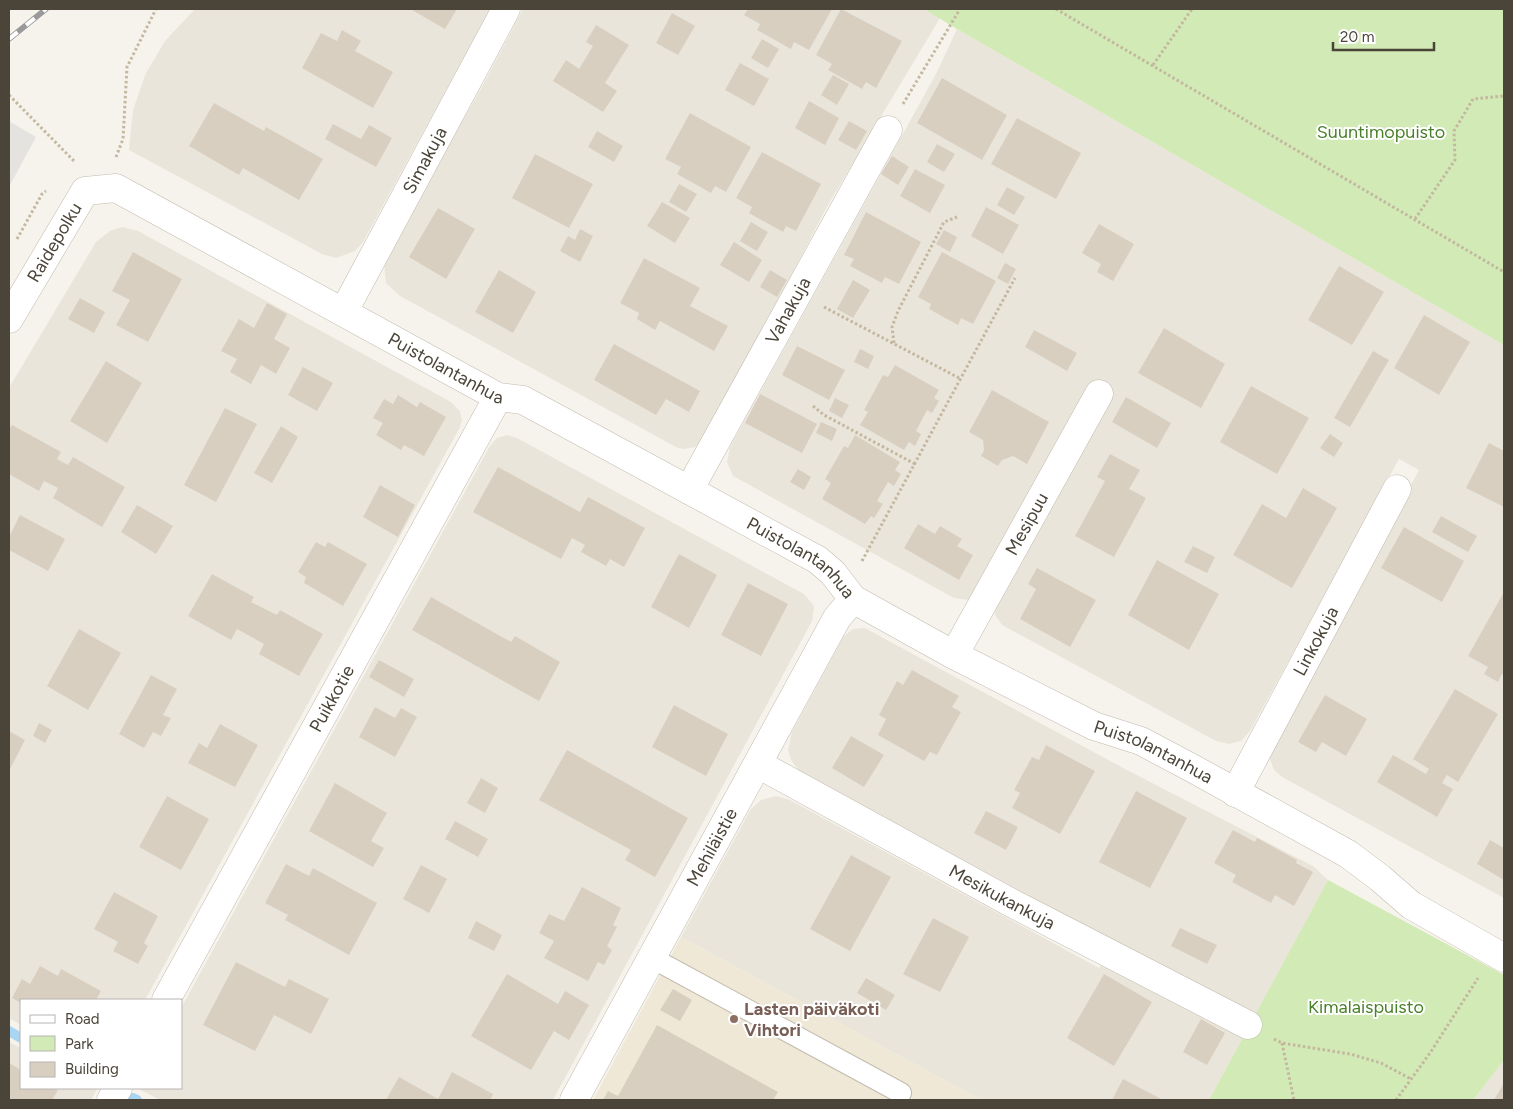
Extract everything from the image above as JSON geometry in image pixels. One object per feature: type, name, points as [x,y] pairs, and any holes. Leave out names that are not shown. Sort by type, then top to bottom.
[{"type":"street","name":"Simakuja","points":[[344,311],[506,9]]},
{"type":"street","name":"Vahakuja","points":[[689,490],[888,130]]},
{"type":"street","name":"Puistolantanhua","points":[[85,191],[116,188],[344,311],[498,397],[523,400],[818,560],[833,573],[853,599],[954,655],[1094,726],[1141,741],[1348,854],[1411,905],[1499,955]]},
{"type":"street","name":"Raidepolku","points":[[9,319],[85,191]]},
{"type":"street","name":"Mesipuu","points":[[954,655],[1099,394]]},
{"type":"street","name":"Puikkotie","points":[[167,999],[498,397]]},
{"type":"street","name":"Linkokuja","points":[[1235,793],[1397,489]]},
{"type":"street","name":"Mehiläistie","points":[[574,1100],[837,618],[853,599]]},
{"type":"street","name":"Mesikukankuja","points":[[758,764],[1008,901],[1248,1025]]},
{"type":"street","points":[[111,1100],[117,1089]]},
{"type":"lane","points":[[652,958],[901,1093]]},
{"type":"path","points":[[116,154],[123,139],[127,68],[156,9]]},
{"type":"path","points":[[888,130],[960,9]]},
{"type":"path","points":[[1056,9],[1504,272]]},
{"type":"path","points":[[1153,65],[1192,9]]},
{"type":"path","points":[[9,94],[77,164]]},
{"type":"path","points":[[1415,219],[1455,160],[1454,131],[1473,99],[1504,96]]},
{"type":"path","points":[[894,344],[892,327],[898,312],[944,222],[957,217]]},
{"type":"path","points":[[857,566],[865,556],[1015,278]]},
{"type":"path","points":[[798,293],[960,379]]},
{"type":"path","points":[[813,406],[824,415],[915,464]]},
{"type":"path","points":[[1396,1100],[1499,955]]},
{"type":"path","points":[[1248,1025],[1282,1043],[1350,1054],[1381,1063],[1411,1079]]},
{"type":"path","points":[[1282,1043],[1294,1100]]},
{"type":"shaded area","points":[[195,9],[490,9],[363,242],[355,251],[336,258],[322,254],[129,150],[133,110],[146,73],[165,41]]},
{"type":"shaded area","points":[[523,9],[924,9],[940,18],[829,203],[772,312],[695,447],[683,449],[676,447],[400,296],[386,283],[384,264]]},
{"type":"shaded area","points":[[957,29],[1504,345],[1504,898],[1282,777],[1274,770],[1269,756],[1272,743],[1419,470],[1399,459],[1250,731],[1241,741],[1229,744],[1216,741],[1002,625],[995,615],[996,603],[1112,398],[973,598],[968,600],[954,598],[733,476],[727,462],[730,447],[936,74]]},
{"type":"shaded area","points":[[9,121],[36,137],[9,187]]},
{"type":"shaded area","points":[[122,227],[138,231],[451,402],[460,411],[462,420],[459,429],[146,999],[20,999],[20,1024],[9,1018],[9,388],[96,242],[110,231]]},
{"type":"shaded area","points":[[507,435],[517,438],[804,594],[814,606],[812,621],[553,1100],[160,1100],[139,1089],[182,1089],[182,1006],[490,446],[497,438]]},
{"type":"shaded area","points":[[865,628],[1125,769],[1313,866],[1328,880],[1254,1017],[799,771],[791,760],[788,750],[792,732],[844,636],[853,629]]},
{"type":"shaded area","points":[[776,796],[790,800],[1099,968],[1104,960],[1244,1035],[1209,1100],[981,1100],[681,937],[751,809],[761,800]]},
{"type":"shaded area","name":"Lasten päiväkoti Vihtori","points":[[681,937],[981,1100],[593,1100]]},
{"type":"shaded area","points":[[9,1042],[20,1048],[20,1089],[97,1089],[91,1100],[9,1100]]},
{"type":"shaded area","points":[[1504,1060],[1504,1100],[1473,1100]]},
{"type":"green space","name":"Suuntimopuisto","points":[[924,9],[1504,9],[1504,345],[957,29]]},
{"type":"green space","name":"Kimalaispuisto","points":[[1328,880],[1504,975],[1504,1060],[1473,1100],[1209,1100]]},
{"type":"building","points":[[413,9],[457,9],[445,29]]},
{"type":"building","points":[[748,9],[832,9],[809,50],[794,42],[791,49],[757,30],[760,24],[744,15]]},
{"type":"building","points":[[841,9],[902,41],[876,88],[866,82],[862,89],[828,70],[832,64],[816,55]]},
{"type":"building","points":[[672,13],[695,26],[678,55],[656,43]]},
{"type":"building","points":[[596,25],[629,45],[605,83],[617,91],[603,112],[553,81],[566,60],[579,69],[593,46],[586,42]]},
{"type":"building","points":[[342,30],[361,41],[355,51],[393,72],[373,108],[302,68],[321,33],[337,41]]},
{"type":"building","points":[[762,39],[779,49],[768,68],[751,58]]},
{"type":"building","points":[[740,63],[769,79],[754,106],[725,90]]},
{"type":"building","points":[[833,75],[849,84],[837,105],[821,95]]},
{"type":"building","points":[[942,78],[1007,115],[982,160],[917,123]]},
{"type":"building","points":[[809,101],[839,118],[825,145],[795,128]]},
{"type":"building","points":[[214,103],[264,131],[266,127],[323,159],[299,200],[243,168],[239,175],[189,146]]},
{"type":"building","points":[[690,113],[751,147],[726,192],[715,186],[711,193],[677,174],[681,167],[665,159]]},
{"type":"building","points":[[1017,118],[1081,153],[1056,199],[991,164]]},
{"type":"building","points":[[849,121],[867,131],[856,150],[838,140]]},
{"type":"building","points":[[333,124],[361,139],[369,125],[392,138],[376,167],[325,139]]},
{"type":"building","points":[[597,131],[623,146],[614,162],[588,147]]},
{"type":"building","points":[[937,144],[955,154],[944,172],[927,162]]},
{"type":"building","points":[[762,152],[821,184],[796,231],[786,226],[783,232],[749,213],[752,207],[736,198]]},
{"type":"building","points":[[535,154],[593,184],[569,228],[512,198]]},
{"type":"building","points":[[892,156],[909,167],[898,185],[881,174]]},
{"type":"building","points":[[915,169],[945,185],[930,213],[900,196]]},
{"type":"building","points":[[679,184],[697,194],[686,212],[669,202]]},
{"type":"building","points":[[1007,187],[1025,197],[1014,215],[997,205]]},
{"type":"building","points":[[662,202],[690,218],[675,243],[647,226]]},
{"type":"building","points":[[986,207],[1019,225],[1003,254],[971,236]]},
{"type":"building","points":[[438,208],[475,229],[446,279],[409,257]]},
{"type":"building","points":[[866,212],[921,242],[899,284],[885,277],[882,283],[850,266],[854,259],[844,255]]},
{"type":"building","points":[[751,222],[768,232],[757,251],[740,241]]},
{"type":"building","points":[[1099,224],[1134,244],[1113,281],[1097,272],[1101,264],[1082,253]]},
{"type":"building","points":[[580,229],[593,236],[580,262],[560,251],[568,236],[575,240]]},
{"type":"building","points":[[944,230],[957,237],[950,252],[936,244]]},
{"type":"building","points":[[734,242],[762,260],[749,282],[720,265]]},
{"type":"building","points":[[133,252],[182,279],[148,342],[116,325],[130,300],[112,291]]},
{"type":"building","points":[[942,252],[996,281],[973,324],[961,318],[958,325],[929,309],[931,304],[918,297]]},
{"type":"building","points":[[644,258],[700,288],[690,306],[728,326],[714,351],[660,321],[655,330],[637,319],[639,313],[620,303]]},
{"type":"building","points":[[1005,263],[1016,269],[1008,284],[997,278]]},
{"type":"building","points":[[1339,266],[1384,292],[1352,345],[1308,320]]},
{"type":"building","points":[[499,270],[536,292],[513,333],[475,312]]},
{"type":"building","points":[[770,270],[787,280],[777,297],[760,287]]},
{"type":"building","points":[[853,280],[870,290],[853,318],[837,309]]},
{"type":"building","points":[[80,298],[105,312],[94,333],[68,319]]},
{"type":"building","points":[[267,303],[287,314],[274,339],[290,348],[276,374],[261,365],[251,384],[230,372],[237,359],[221,351],[239,319],[254,328]]},
{"type":"building","points":[[1424,315],[1470,342],[1439,395],[1394,368]]},
{"type":"building","points":[[1164,328],[1225,364],[1201,408],[1138,373]]},
{"type":"building","points":[[1034,330],[1077,353],[1067,371],[1025,347]]},
{"type":"building","points":[[614,344],[700,391],[689,412],[666,399],[656,415],[594,380]]},
{"type":"building","points":[[797,346],[845,370],[829,400],[782,375]]},
{"type":"building","points":[[860,349],[874,356],[868,369],[854,362]]},
{"type":"building","points":[[1373,351],[1389,360],[1350,427],[1334,418]]},
{"type":"building","points":[[106,361],[142,383],[107,443],[70,421]]},
{"type":"building","points":[[895,365],[939,390],[934,398],[939,401],[932,413],[927,410],[916,431],[921,434],[915,446],[909,442],[904,450],[860,425],[868,412],[864,410],[883,375],[888,377]]},
{"type":"building","points":[[303,367],[333,383],[317,411],[288,395]]},
{"type":"building","points":[[1251,386],[1309,418],[1277,474],[1220,442]]},
{"type":"building","points":[[992,390],[1049,422],[1027,464],[1013,456],[1002,460],[998,466],[981,456],[984,450],[983,440],[969,432]]},
{"type":"building","points":[[760,394],[817,424],[802,453],[745,423]]},
{"type":"building","points":[[398,395],[417,407],[420,402],[446,417],[424,456],[404,445],[401,450],[376,435],[383,423],[373,418],[384,399],[393,404]]},
{"type":"building","points":[[1126,397],[1171,423],[1157,448],[1112,422]]},
{"type":"building","points":[[835,398],[849,405],[842,418],[829,411]]},
{"type":"building","points":[[225,408],[257,424],[216,502],[184,485]]},
{"type":"building","points":[[821,422],[837,429],[832,441],[816,433]]},
{"type":"building","points":[[12,425],[61,452],[57,459],[68,465],[73,457],[125,487],[102,527],[53,498],[58,488],[44,481],[39,491],[9,474],[9,430]]},
{"type":"building","points":[[281,426],[298,437],[272,483],[254,473]]},
{"type":"building","points":[[1330,434],[1343,443],[1334,457],[1320,448]]},
{"type":"building","points":[[855,435],[900,462],[895,470],[901,474],[894,486],[888,482],[877,501],[883,504],[874,518],[871,516],[865,524],[822,499],[831,483],[825,479],[844,446],[848,448]]},
{"type":"building","points":[[1489,443],[1504,451],[1504,507],[1466,488]]},
{"type":"building","points":[[1110,454],[1140,470],[1129,489],[1146,498],[1114,557],[1075,536],[1105,481],[1097,477]]},
{"type":"building","points":[[498,467],[580,512],[588,497],[645,528],[624,567],[610,559],[606,566],[581,552],[585,545],[572,538],[561,559],[473,512]]},
{"type":"building","points":[[798,469],[811,477],[804,490],[790,482]]},
{"type":"building","points":[[380,485],[415,505],[398,537],[363,517]]},
{"type":"building","points":[[1303,488],[1337,508],[1292,588],[1233,555],[1262,504],[1286,518]]},
{"type":"building","points":[[137,505],[173,526],[156,554],[121,532]]},
{"type":"building","points":[[20,515],[65,539],[48,571],[9,550],[9,537]]},
{"type":"building","points":[[1441,516],[1477,536],[1468,552],[1432,532]]},
{"type":"building","points":[[918,524],[935,534],[940,526],[962,539],[957,546],[973,555],[959,580],[904,548]]},
{"type":"building","points":[[1404,527],[1464,561],[1442,602],[1381,568]]},
{"type":"building","points":[[316,542],[325,547],[328,542],[367,564],[343,606],[304,583],[306,577],[298,572]]},
{"type":"building","points":[[1193,546],[1215,557],[1207,573],[1184,562]]},
{"type":"building","points":[[679,554],[717,575],[689,628],[651,607]]},
{"type":"building","points":[[1157,560],[1219,594],[1189,650],[1128,615]]},
{"type":"building","points":[[1037,568],[1096,600],[1070,647],[1020,619],[1036,589],[1028,584]]},
{"type":"building","points":[[212,574],[254,597],[251,602],[277,615],[280,610],[323,634],[299,676],[259,654],[264,644],[237,629],[231,640],[188,616]]},
{"type":"building","points":[[748,583],[788,604],[761,656],[721,635]]},
{"type":"building","points":[[1504,592],[1504,675],[1502,674],[1498,682],[1484,674],[1488,667],[1468,656]]},
{"type":"building","points":[[431,597],[511,642],[515,636],[560,662],[539,701],[412,630]]},
{"type":"building","points":[[79,629],[121,653],[88,710],[47,686]]},
{"type":"building","points":[[379,660],[414,679],[404,697],[369,677]]},
{"type":"building","points":[[912,670],[959,696],[952,707],[961,712],[937,755],[930,752],[924,761],[878,735],[886,719],[879,715],[897,681],[903,685]]},
{"type":"building","points":[[151,675],[177,689],[163,715],[171,718],[161,736],[153,732],[144,748],[119,734]]},
{"type":"building","points":[[1455,689],[1498,714],[1458,782],[1447,775],[1442,783],[1453,789],[1437,817],[1377,782],[1393,755],[1426,774],[1429,769],[1413,759]]},
{"type":"building","points":[[1325,695],[1367,719],[1346,756],[1322,742],[1316,752],[1298,742]]},
{"type":"building","points":[[674,705],[728,734],[706,776],[652,747]]},
{"type":"building","points":[[375,707],[395,718],[401,708],[417,717],[395,757],[359,737]]},
{"type":"building","points":[[39,723],[52,730],[45,743],[33,736]]},
{"type":"building","points":[[220,724],[258,745],[235,787],[188,763],[199,743],[207,748]]},
{"type":"building","points":[[9,731],[25,740],[9,771]]},
{"type":"building","points":[[851,736],[884,755],[864,787],[832,768]]},
{"type":"building","points":[[1046,745],[1095,771],[1060,834],[1012,808],[1020,793],[1014,790],[1032,757],[1039,760]]},
{"type":"building","points":[[567,750],[688,818],[655,877],[625,860],[631,850],[539,800]]},
{"type":"building","points":[[481,778],[498,788],[485,813],[467,803]]},
{"type":"building","points":[[335,783],[387,813],[371,841],[384,848],[373,867],[309,831]]},
{"type":"building","points":[[1136,791],[1187,818],[1150,888],[1099,862]]},
{"type":"building","points":[[167,796],[209,819],[181,870],[139,847]]},
{"type":"building","points":[[986,811],[1018,827],[1006,850],[974,833]]},
{"type":"building","points":[[455,821],[488,839],[478,857],[445,839]]},
{"type":"building","points":[[1233,830],[1255,842],[1257,838],[1297,860],[1296,863],[1313,872],[1294,906],[1275,895],[1271,903],[1232,882],[1236,875],[1214,863]]},
{"type":"building","points":[[1490,840],[1504,848],[1504,880],[1477,864]]},
{"type":"building","points":[[851,855],[891,877],[850,951],[810,929]]},
{"type":"building","points":[[286,864],[309,876],[313,868],[377,903],[349,955],[285,920],[288,915],[265,903]]},
{"type":"building","points":[[421,865],[447,879],[429,913],[403,899]]},
{"type":"building","points":[[582,887],[621,908],[613,925],[617,927],[607,946],[612,950],[604,965],[598,962],[588,981],[544,958],[554,941],[539,933],[549,914],[564,921]]},
{"type":"building","points":[[114,892],[158,916],[144,943],[148,946],[138,964],[113,951],[118,942],[94,929]]},
{"type":"building","points":[[933,918],[969,937],[940,992],[903,974]]},
{"type":"building","points":[[476,921],[502,935],[494,951],[468,938]]},
{"type":"building","points":[[1180,928],[1217,945],[1207,964],[1171,946]]},
{"type":"building","points":[[236,962],[285,987],[289,979],[329,999],[311,1034],[274,1015],[255,1051],[203,1025]]},
{"type":"building","points":[[40,966],[58,976],[61,969],[101,991],[97,999],[20,999],[20,1002],[12,998],[22,979],[30,984]]},
{"type":"building","points":[[507,974],[558,1004],[565,991],[589,1005],[569,1040],[554,1031],[531,1070],[471,1036]]},
{"type":"building","points":[[1104,974],[1152,1002],[1114,1066],[1067,1038]]},
{"type":"building","points":[[866,978],[895,995],[886,1010],[857,993]]},
{"type":"building","points":[[673,989],[692,1000],[680,1021],[660,1010]]},
{"type":"building","points":[[1201,1019],[1225,1033],[1207,1065],[1183,1052]]},
{"type":"building","points":[[657,1025],[778,1092],[773,1100],[603,1100],[608,1091],[618,1096]]},
{"type":"building","points":[[9,1063],[20,1069],[20,1089],[58,1090],[52,1100],[9,1100]]},
{"type":"building","points":[[452,1072],[493,1094],[490,1100],[386,1100],[399,1077],[438,1099]]},
{"type":"building","points":[[1123,1079],[1163,1100],[1112,1100]]},
{"type":"building","points":[[1504,1083],[1504,1100],[1494,1100]]},
{"type":"waterway","points":[[9,1031],[20,1037]]},
{"type":"waterway","points":[[133,1098],[137,1100]]},
{"type":"railway","points":[[9,39],[46,9]]},
{"type":"place","name":"Lasten päiväkoti Vihtori","points":[[734,1019]]}]
